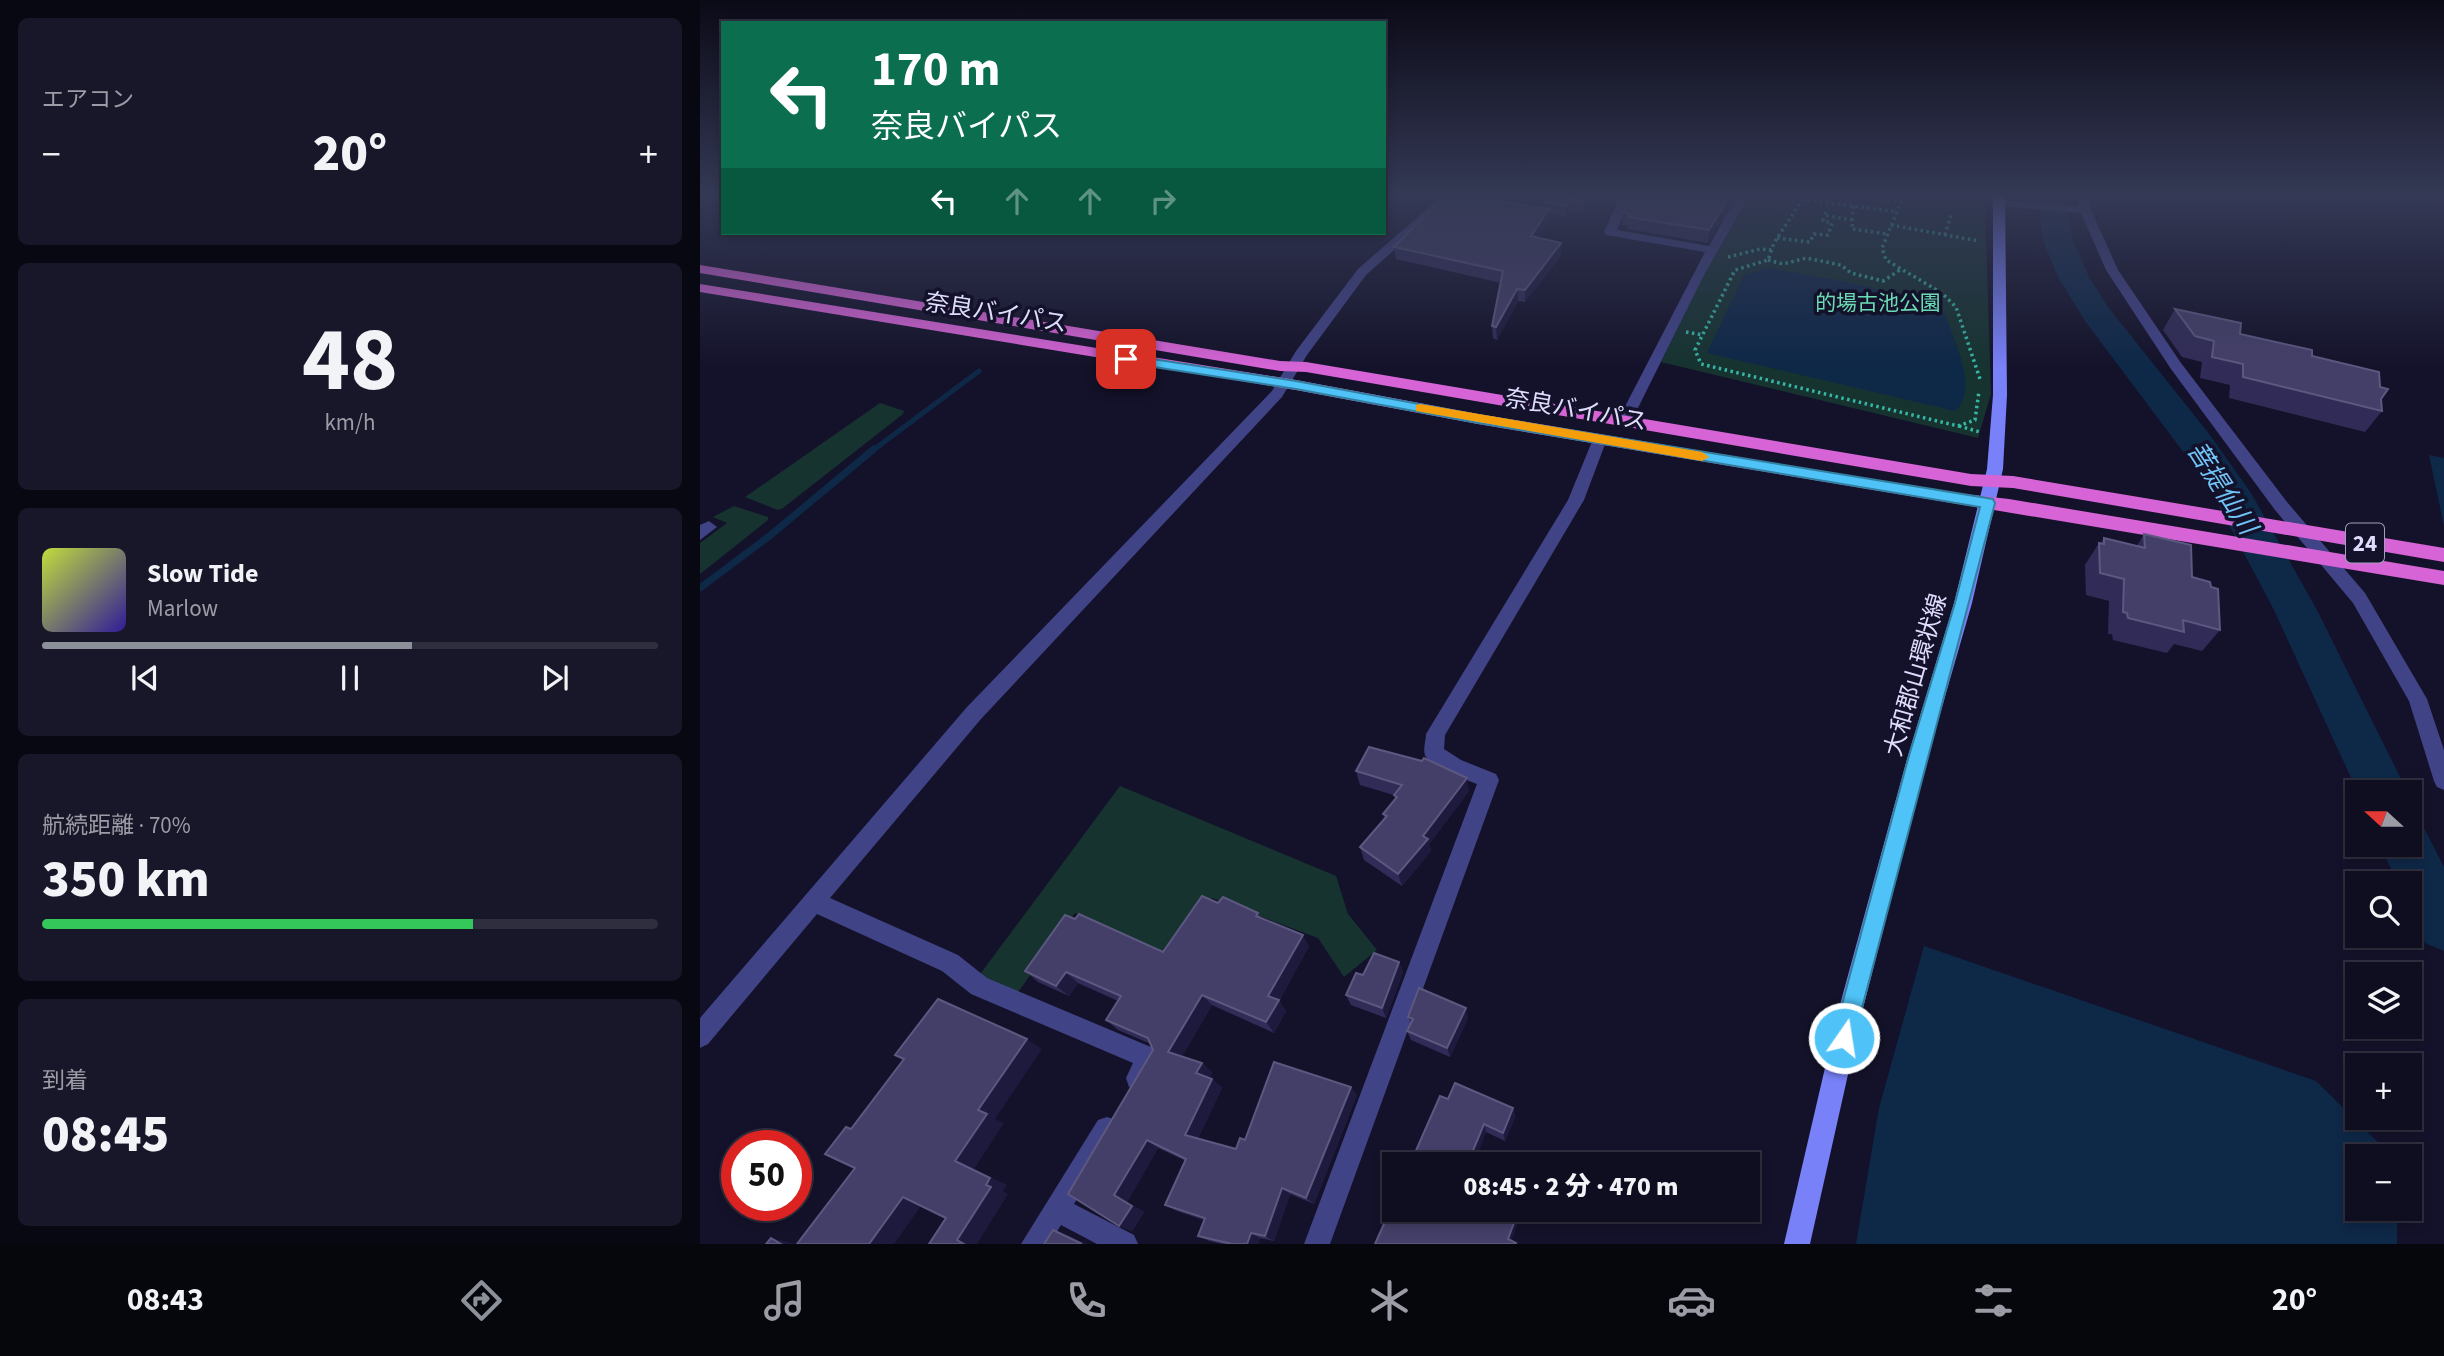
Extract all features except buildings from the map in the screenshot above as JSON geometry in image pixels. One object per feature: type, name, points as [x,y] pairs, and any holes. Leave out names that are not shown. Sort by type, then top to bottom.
[{"type":"highway","name":"奈良バイパス","points":[[700,269],[1536,405],[1624,422],[1992,481],[2013,482],[2444,555]]},
{"type":"highway","name":"奈良バイパス","points":[[700,288],[1955,499],[2189,534],[2444,578]]},
{"type":"main road","name":"大和郡山環状線","points":[[1797,1244],[1850,1012],[1988,503],[2000,396],[2002,252]]},
{"type":"street","points":[[700,1036],[974,713],[1225,451],[1283,384],[1363,272],[1386,252]]},
{"type":"street","points":[[1624,422],[1712,252]]},
{"type":"street","points":[[2102,252],[2176,366],[2295,531],[2327,558],[2359,598],[2418,699],[2444,781]]},
{"type":"street","points":[[1317,1244],[1489,780],[1454,766],[1434,753],[1436,734],[1576,500],[1600,439]]},
{"type":"street","points":[[700,523],[709,527],[700,534]]},
{"type":"street","points":[[814,902],[950,963],[979,986],[1150,1058],[1058,1210],[1034,1244]]},
{"type":"street","points":[[1058,1210],[1125,1244]]},
{"type":"path","points":[[1725,258],[1748,252]]},
{"type":"path","points":[[1768,260],[1771,252]]},
{"type":"path","points":[[1883,252],[1885,260],[1942,293],[1956,307],[1980,380],[1975,420],[1958,426]]},
{"type":"path","points":[[1900,270],[1883,281],[1851,273],[1841,265],[1806,258],[1783,264],[1768,260],[1735,270],[1695,350],[1701,364],[1980,432]]},
{"type":"green space","name":"的場古池公園","points":[[1715,252],[1987,252],[1991,394],[1978,438],[1661,362]]},
{"type":"green space","points":[[880,403],[904,411],[903,414],[783,508],[778,510],[745,497]]},
{"type":"green space","points":[[734,506],[768,517],[768,520],[700,574],[700,543],[727,523],[713,517]]},
{"type":"green space","points":[[1120,786],[1336,876],[1348,914],[1377,950],[1344,977],[1318,938],[1212,898],[1175,957],[1075,913],[1016,995],[978,977]]},
{"type":"water","points":[[1768,268],[1882,290],[1945,313],[1965,378],[1962,402],[1955,411],[1707,353],[1744,275]]},
{"type":"water","points":[[2429,455],[2444,458],[2444,526]]},
{"type":"water","points":[[1924,946],[2316,1081],[2345,1110],[2345,1130],[2366,1130],[2380,1144],[2345,1144],[2345,1221],[2397,1221],[2397,1244],[1856,1244],[1879,1108]]},
{"type":"waterway","name":"菩提仙川","points":[[2062,252],[2084,296],[2197,444],[2237,503],[2295,610],[2377,780]]},
{"type":"waterway","points":[[872,451],[979,371]]},
{"type":"waterway","points":[[700,588],[767,538],[874,449]]},
{"type":"waterway","name":"菩提仙川","points":[[2412,858],[2444,924]]},
{"type":"slow traffic","points":[[1420,408],[1702,457]]},
{"type":"route","points":[[1126,359],[1296,385],[1478,419],[1988,503],[1844,1038]]}]
